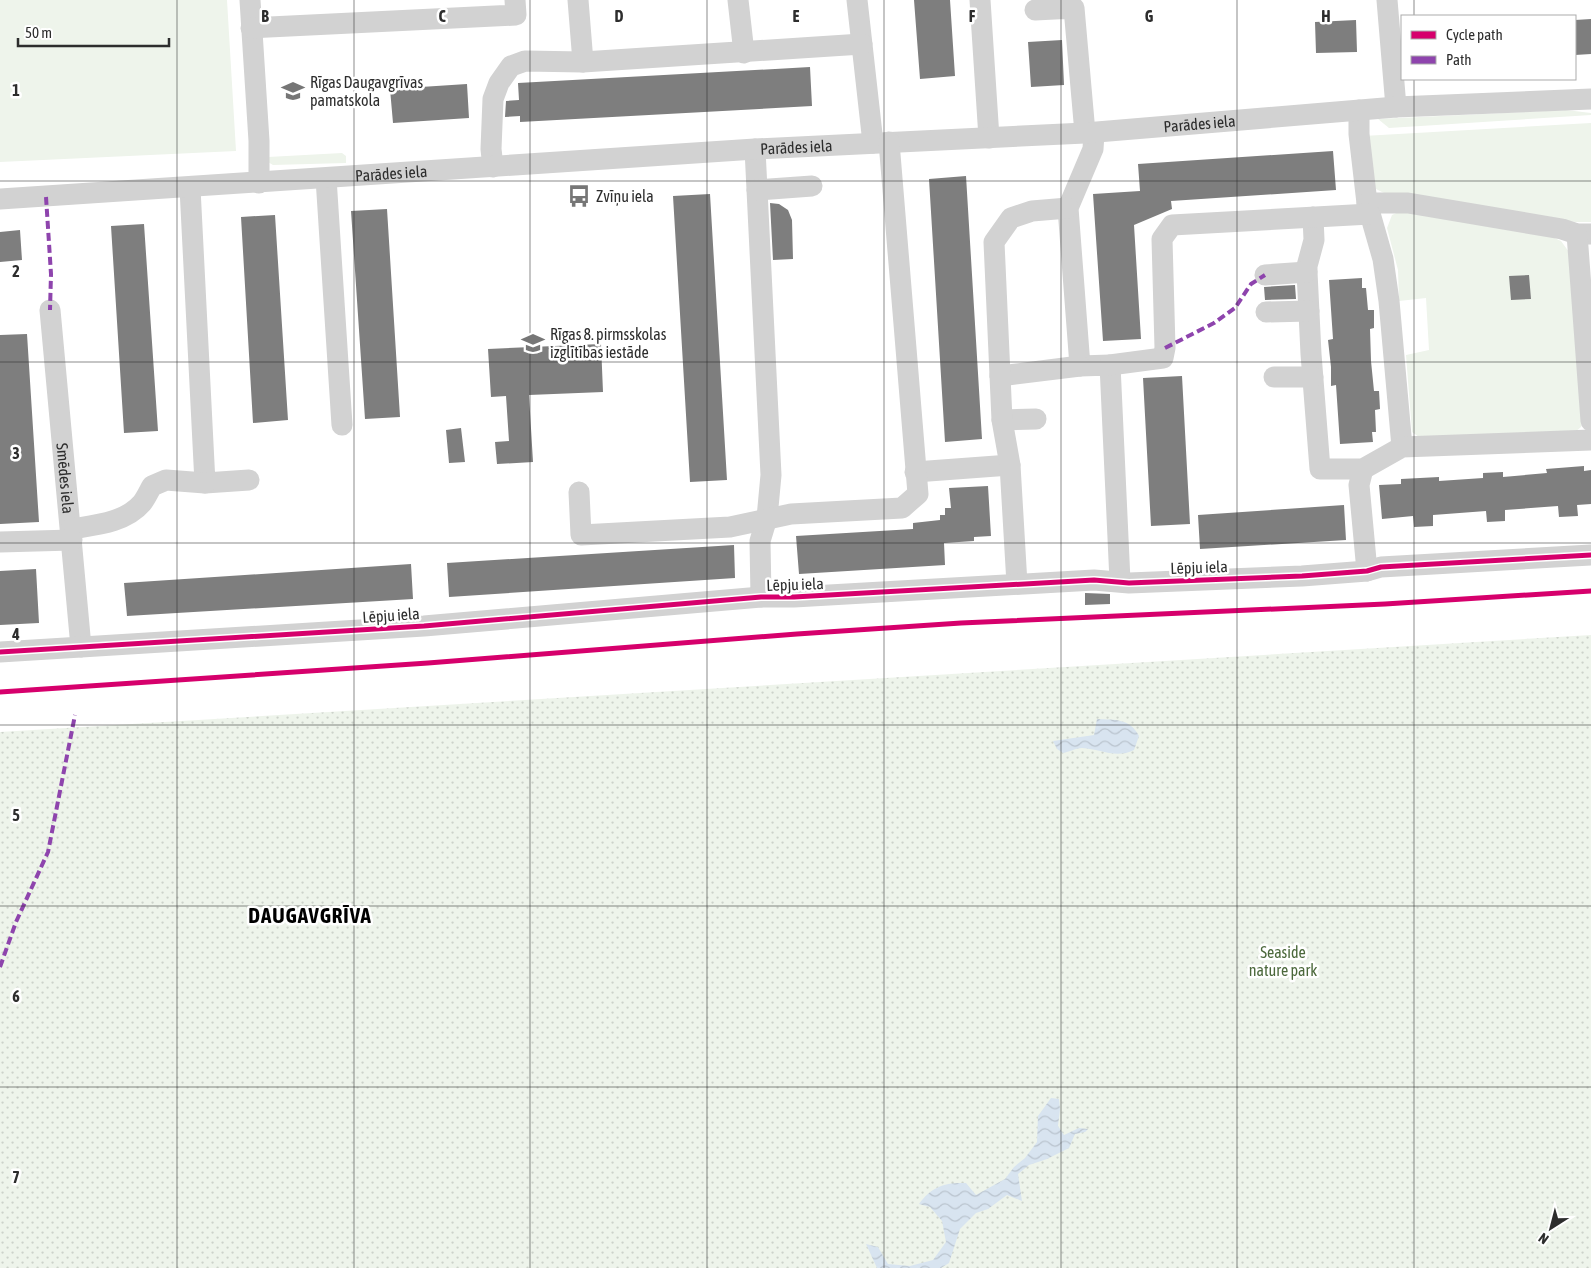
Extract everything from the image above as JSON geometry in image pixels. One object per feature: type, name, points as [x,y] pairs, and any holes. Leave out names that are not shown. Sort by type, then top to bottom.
[{"type":"street","points":[[250,0],[260,141],[259,183]]},
{"type":"street","points":[[251,28],[516,15],[515,0]]},
{"type":"street","points":[[578,0],[583,62]]},
{"type":"street","points":[[738,0],[744,53]]},
{"type":"street","points":[[579,492],[581,535],[730,527],[791,514],[902,508],[918,494],[881,142],[862,44],[857,0]]},
{"type":"street","points":[[980,0],[989,138]]},
{"type":"street","points":[[1388,0],[1396,107]]},
{"type":"street","points":[[1035,10],[1074,8],[1093,149],[1068,208],[1080,366]]},
{"type":"street","points":[[493,167],[491,149],[492,99],[511,66],[525,61],[583,62],[862,44]]},
{"type":"street","name":"Parādes iela","points":[[0,199],[190,188],[755,149],[1090,133],[1396,107],[1591,99]]},
{"type":"street","points":[[1360,110],[1358,134],[1369,209],[1384,259],[1402,447]]},
{"type":"street","points":[[755,149],[771,475],[768,518],[760,541],[761,598]]},
{"type":"street","points":[[326,178],[342,425]]},
{"type":"street","points":[[757,190],[812,186]]},
{"type":"street","points":[[190,188],[205,483]]},
{"type":"street","points":[[1000,376],[1163,358],[1165,348],[1162,239],[1172,225],[1312,217],[1408,203],[1584,234],[1591,421]]},
{"type":"street","points":[[1017,584],[1010,465],[1002,420],[994,242],[1011,218],[1032,210],[1068,208]]},
{"type":"street","points":[[1312,217],[1314,240],[1307,272],[1320,470],[1363,469],[1402,447],[1591,440]]},
{"type":"street","points":[[1265,275],[1307,272]]},
{"type":"street","name":"Smēdes iela","points":[[50,310],[80,647]]},
{"type":"street","points":[[1266,312],[1309,311]]},
{"type":"street","points":[[1110,365],[1120,581]]},
{"type":"street","points":[[1274,377],[1313,377]]},
{"type":"street","points":[[1002,420],[1036,419]]},
{"type":"street","points":[[915,472],[1010,465]]},
{"type":"street","points":[[1363,469],[1358,485],[1367,571]]},
{"type":"street","points":[[0,542],[71,534],[128,516],[143,502],[152,486],[166,480],[205,483],[249,480]]},
{"type":"street","name":"Lēpju iela","points":[[0,652],[424,626],[761,598],[1094,580],[1129,583],[1254,578],[1591,555]]},
{"type":"green space","points":[[0,0],[227,0],[236,151],[0,162]]},
{"type":"green space","points":[[1566,110],[1591,113],[1591,115],[1389,128],[1378,119]]},
{"type":"green space","points":[[1591,123],[1591,222],[1575,222],[1413,195],[1384,193],[1374,188],[1363,136]]},
{"type":"green space","points":[[342,153],[346,156],[346,163],[273,165],[268,162],[268,157]]},
{"type":"green space","points":[[1401,211],[1548,235],[1561,241],[1569,252],[1583,417],[1581,427],[1574,433],[1419,437],[1412,432],[1406,355],[1429,350],[1426,298],[1399,301],[1398,270],[1387,228],[1392,215]]},
{"type":"green space","name":"Seaside nature park","points":[[1591,635],[1591,1268],[0,1268],[0,732]]},
{"type":"water","points":[[1097,719],[1121,721],[1131,726],[1139,736],[1134,750],[1127,753],[1114,754],[1082,748],[1063,753],[1057,749],[1053,741],[1094,735]]},
{"type":"water","points":[[1051,1098],[1059,1099],[1058,1126],[1064,1135],[1079,1128],[1088,1129],[1085,1132],[1075,1134],[1069,1148],[1047,1159],[1029,1165],[1018,1174],[1022,1201],[1007,1195],[988,1209],[976,1213],[960,1229],[949,1263],[941,1268],[877,1268],[866,1244],[878,1247],[888,1264],[910,1266],[933,1260],[946,1242],[942,1221],[930,1207],[919,1204],[928,1193],[951,1183],[966,1183],[976,1195],[1005,1179],[1037,1142],[1038,1116]]},
{"type":"building","points":[[914,0],[950,0],[955,76],[920,79]]},
{"type":"building","points":[[1591,19],[1591,54],[1576,55],[1576,20]]},
{"type":"building","points":[[1356,20],[1357,52],[1316,53],[1315,22]]},
{"type":"building","points":[[1062,40],[1064,85],[1031,87],[1028,42]]},
{"type":"building","points":[[810,67],[812,106],[520,122],[520,116],[505,117],[506,101],[519,100],[518,83]]},
{"type":"building","points":[[467,84],[469,118],[393,123],[390,89]]},
{"type":"building","points":[[1333,151],[1336,190],[1171,201],[1172,209],[1134,225],[1141,339],[1103,341],[1093,194],[1140,191],[1138,164]]},
{"type":"building","points":[[966,176],[982,439],[945,442],[929,179]]},
{"type":"building","points":[[710,194],[727,480],[690,482],[673,196]]},
{"type":"building","points":[[770,203],[779,204],[788,210],[792,220],[793,259],[773,260]]},
{"type":"building","points":[[387,209],[400,417],[365,419],[351,211]]},
{"type":"building","points":[[275,215],[288,420],[253,423],[241,217]]},
{"type":"building","points":[[144,224],[158,431],[124,433],[111,226]]},
{"type":"building","points":[[20,230],[22,260],[0,262],[0,232]]},
{"type":"building","points":[[1529,275],[1531,299],[1511,300],[1509,276]]},
{"type":"building","points":[[1362,278],[1362,288],[1366,288],[1368,310],[1374,310],[1374,328],[1370,329],[1371,361],[1374,391],[1379,391],[1380,409],[1375,410],[1376,432],[1372,432],[1373,442],[1340,444],[1336,385],[1331,386],[1328,340],[1333,339],[1329,280]]},
{"type":"building","points":[[1295,285],[1296,299],[1265,300],[1264,287]]},
{"type":"building","points":[[27,334],[39,522],[0,524],[0,335]]},
{"type":"building","points":[[601,344],[603,392],[529,395],[533,462],[497,464],[495,442],[509,441],[506,396],[491,397],[488,349]]},
{"type":"building","points":[[1182,376],[1190,524],[1151,526],[1143,378]]},
{"type":"building","points":[[461,428],[465,462],[449,463],[446,430]]},
{"type":"building","points":[[1584,466],[1584,471],[1591,470],[1591,504],[1577,505],[1578,516],[1559,517],[1558,506],[1505,510],[1505,521],[1487,522],[1486,511],[1433,515],[1433,526],[1414,527],[1413,516],[1382,519],[1379,485],[1401,484],[1401,479],[1439,477],[1439,481],[1483,478],[1483,473],[1503,472],[1503,477],[1547,473],[1546,469]]},
{"type":"building","points":[[988,486],[991,536],[974,537],[974,541],[944,543],[945,565],[799,574],[796,536],[913,529],[913,523],[940,520],[940,515],[945,515],[945,508],[951,508],[949,488]]},
{"type":"building","points":[[1344,505],[1346,540],[1200,549],[1198,515]]},
{"type":"building","points":[[734,545],[735,578],[449,597],[447,563]]},
{"type":"building","points":[[411,564],[413,599],[127,616],[124,583]]},
{"type":"building","points":[[36,569],[39,623],[0,625],[0,571]]},
{"type":"building","points":[[1085,593],[1110,594],[1110,604],[1085,605]]},
{"type":"marked path","points":[[46,197],[51,274],[50,310]]},
{"type":"marked path","points":[[1165,348],[1214,323],[1235,308],[1251,284],[1265,275]]},
{"type":"marked path","points":[[0,967],[16,922],[48,852],[75,715]]},
{"type":"cycle path","points":[[0,652],[424,626],[761,597],[794,597],[1094,580],[1129,583],[1302,576],[1367,571],[1381,567],[1591,555]]},
{"type":"cycle path","points":[[0,692],[428,663],[961,623],[1385,604],[1591,591]]},
{"type":"place","name":"Rīgas Daugavgrīvas pamatskola","points":[[293,91]]},
{"type":"place","name":"Zvīņu iela","points":[[579,196]]},
{"type":"place","name":"Rīgas 8. pirmsskolas izglītības iestāde","points":[[533,343]]},
{"type":"district","name":"DAUGAVGRĪVA","points":[[310,916]]}]
